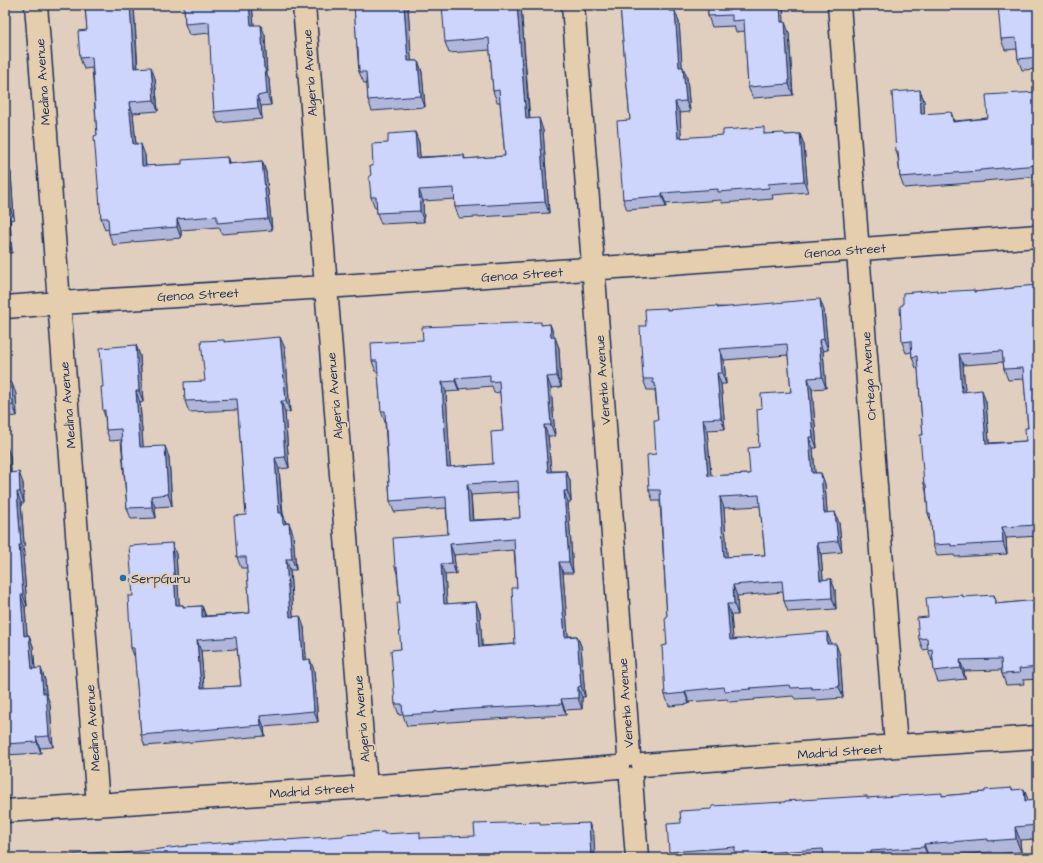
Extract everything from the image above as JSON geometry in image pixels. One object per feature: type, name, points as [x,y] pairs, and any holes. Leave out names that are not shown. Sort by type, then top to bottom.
[{"type":"street","name":"Medina Avenue","points":[[36,5],[98,805]]},
{"type":"street","name":"Algeria Avenue","points":[[304,5],[366,787]]},
{"type":"street","name":"Venetia Avenue","points":[[573,5],[637,858]]},
{"type":"street","name":"Ortega Avenue","points":[[839,5],[896,746]]},
{"type":"street","name":"Genoa Street","points":[[5,307],[593,269],[1038,236]]},
{"type":"street","name":"Madrid Street","points":[[5,811],[366,787],[896,746],[1038,737]]},
{"type":"building","points":[[85,5],[130,5],[134,68],[151,67],[154,100],[129,102],[133,144],[141,144],[142,166],[182,164],[182,160],[227,157],[228,164],[262,161],[268,219],[217,223],[217,216],[177,219],[177,227],[109,234],[108,218],[101,218],[94,136],[97,135],[92,57],[80,58],[78,31],[87,30]]},
{"type":"building","points":[[184,5],[249,5],[251,25],[261,25],[265,68],[267,94],[257,96],[258,108],[214,112],[209,22],[185,24]]},
{"type":"building","points":[[354,5],[404,5],[408,61],[418,61],[421,96],[368,100],[366,72],[359,72]]},
{"type":"building","points":[[442,5],[517,5],[526,119],[539,118],[545,202],[455,207],[454,188],[419,190],[420,211],[377,213],[376,197],[371,197],[369,176],[371,176],[370,166],[373,166],[372,144],[388,143],[388,134],[415,132],[417,158],[464,155],[464,159],[505,156],[499,90],[493,91],[489,38],[445,42]]},
{"type":"building","points":[[620,5],[669,5],[669,11],[675,11],[679,67],[683,67],[686,101],[675,102],[678,138],[723,135],[723,130],[764,127],[764,134],[800,134],[804,181],[768,184],[769,188],[718,192],[718,189],[662,193],[662,196],[623,199],[617,121],[630,120]]},
{"type":"building","points":[[708,5],[780,5],[781,22],[785,22],[789,84],[748,87],[744,20],[732,21],[732,15],[708,16]]},
{"type":"building","points":[[998,5],[1038,5],[1038,57],[1018,59],[1016,38],[1001,39]]},
{"type":"building","points":[[920,90],[921,114],[951,112],[953,122],[988,118],[986,95],[1038,92],[1038,165],[900,177],[898,151],[896,151],[892,92]]},
{"type":"building","points":[[5,162],[7,162],[10,208],[6,208],[8,242],[5,242]]},
{"type":"building","points":[[1038,285],[1038,525],[1002,527],[1003,543],[951,546],[951,544],[933,545],[930,513],[928,513],[926,484],[924,484],[920,435],[923,435],[917,356],[912,357],[911,341],[902,342],[900,306],[903,305],[903,293],[937,290],[938,292],[974,290],[974,292]],"holes":[[[1002,351],[1004,369],[1023,368],[1028,428],[1025,428],[1026,441],[986,444],[982,390],[962,392],[959,354]]]},
{"type":"building","points":[[820,299],[824,339],[819,340],[822,377],[808,378],[813,437],[809,437],[812,473],[821,473],[824,513],[835,512],[838,541],[817,543],[820,580],[831,579],[832,598],[784,601],[782,581],[733,585],[734,604],[727,604],[730,640],[827,632],[827,644],[836,644],[839,687],[812,689],[811,687],[791,688],[790,685],[725,691],[724,687],[685,691],[685,693],[665,695],[662,646],[667,645],[665,618],[667,617],[660,490],[649,490],[647,455],[656,454],[654,420],[658,420],[655,383],[653,383],[653,379],[643,379],[640,326],[646,326],[645,309],[667,308],[667,310],[717,306],[717,308]],"holes":[[[787,344],[791,392],[761,394],[762,408],[757,409],[759,447],[748,448],[750,474],[708,476],[703,419],[721,418],[717,373],[722,373],[720,349]],[[759,495],[765,555],[724,557],[720,497]]]},
{"type":"building","points":[[541,322],[541,325],[550,324],[551,337],[555,337],[557,376],[547,377],[551,425],[544,425],[548,472],[566,471],[567,491],[564,491],[569,562],[559,562],[565,637],[577,636],[581,686],[578,687],[578,698],[561,699],[562,704],[471,709],[403,715],[402,704],[395,704],[391,650],[401,649],[397,603],[400,603],[393,538],[448,534],[446,497],[390,501],[385,411],[381,411],[377,361],[372,361],[371,343],[423,340],[422,327]],"holes":[[[490,375],[490,382],[499,381],[503,431],[491,432],[493,464],[447,467],[442,382],[455,381],[455,378]],[[518,481],[520,518],[469,521],[467,484]],[[514,539],[517,588],[512,588],[515,644],[479,647],[476,602],[444,604],[441,564],[452,563],[450,544]]]},
{"type":"building","points":[[280,337],[286,401],[281,401],[285,457],[275,458],[279,513],[282,513],[283,524],[289,523],[292,559],[286,559],[290,617],[300,616],[303,660],[310,659],[314,711],[260,716],[261,725],[141,735],[134,648],[131,648],[128,596],[133,596],[129,546],[172,543],[176,605],[183,605],[183,607],[202,606],[202,617],[250,613],[246,557],[237,557],[234,516],[246,515],[237,399],[185,401],[184,382],[205,381],[201,341],[224,340],[224,342]],"holes":[[[236,637],[241,686],[201,688],[197,640]]]},
{"type":"building","points":[[136,345],[139,391],[136,391],[140,447],[165,446],[168,494],[151,496],[152,507],[127,508],[121,429],[106,430],[105,410],[103,411],[101,387],[103,387],[100,348]]},
{"type":"building","points":[[5,383],[12,383],[13,405],[5,406]]},
{"type":"building","points":[[5,445],[8,473],[19,472],[20,492],[17,492],[21,545],[19,545],[23,595],[21,595],[24,636],[29,635],[32,669],[41,668],[43,693],[46,693],[49,736],[36,737],[37,742],[5,744]]},
{"type":"building","points":[[962,595],[963,597],[994,595],[995,604],[1038,600],[1038,667],[1019,669],[1020,673],[1002,674],[1001,659],[960,660],[961,668],[934,671],[932,649],[928,650],[927,638],[919,639],[917,618],[928,617],[926,598]]},
{"type":"building","points":[[1012,788],[1012,790],[1024,789],[1025,801],[1038,800],[1038,825],[1015,827],[1016,839],[988,841],[988,839],[924,844],[924,847],[871,851],[871,855],[856,856],[857,858],[824,858],[823,849],[762,853],[762,855],[735,857],[735,847],[669,852],[667,824],[681,823],[680,811],[712,809],[712,806],[867,796],[867,798],[942,793],[942,796]]},
{"type":"building","points":[[540,822],[540,825],[589,823],[591,857],[34,858],[105,852],[106,855],[187,845],[285,840],[384,832],[384,834],[420,832],[420,838],[475,836],[474,824]]},
{"type":"place","name":"SerpGuru","points":[[123,578]]}]
